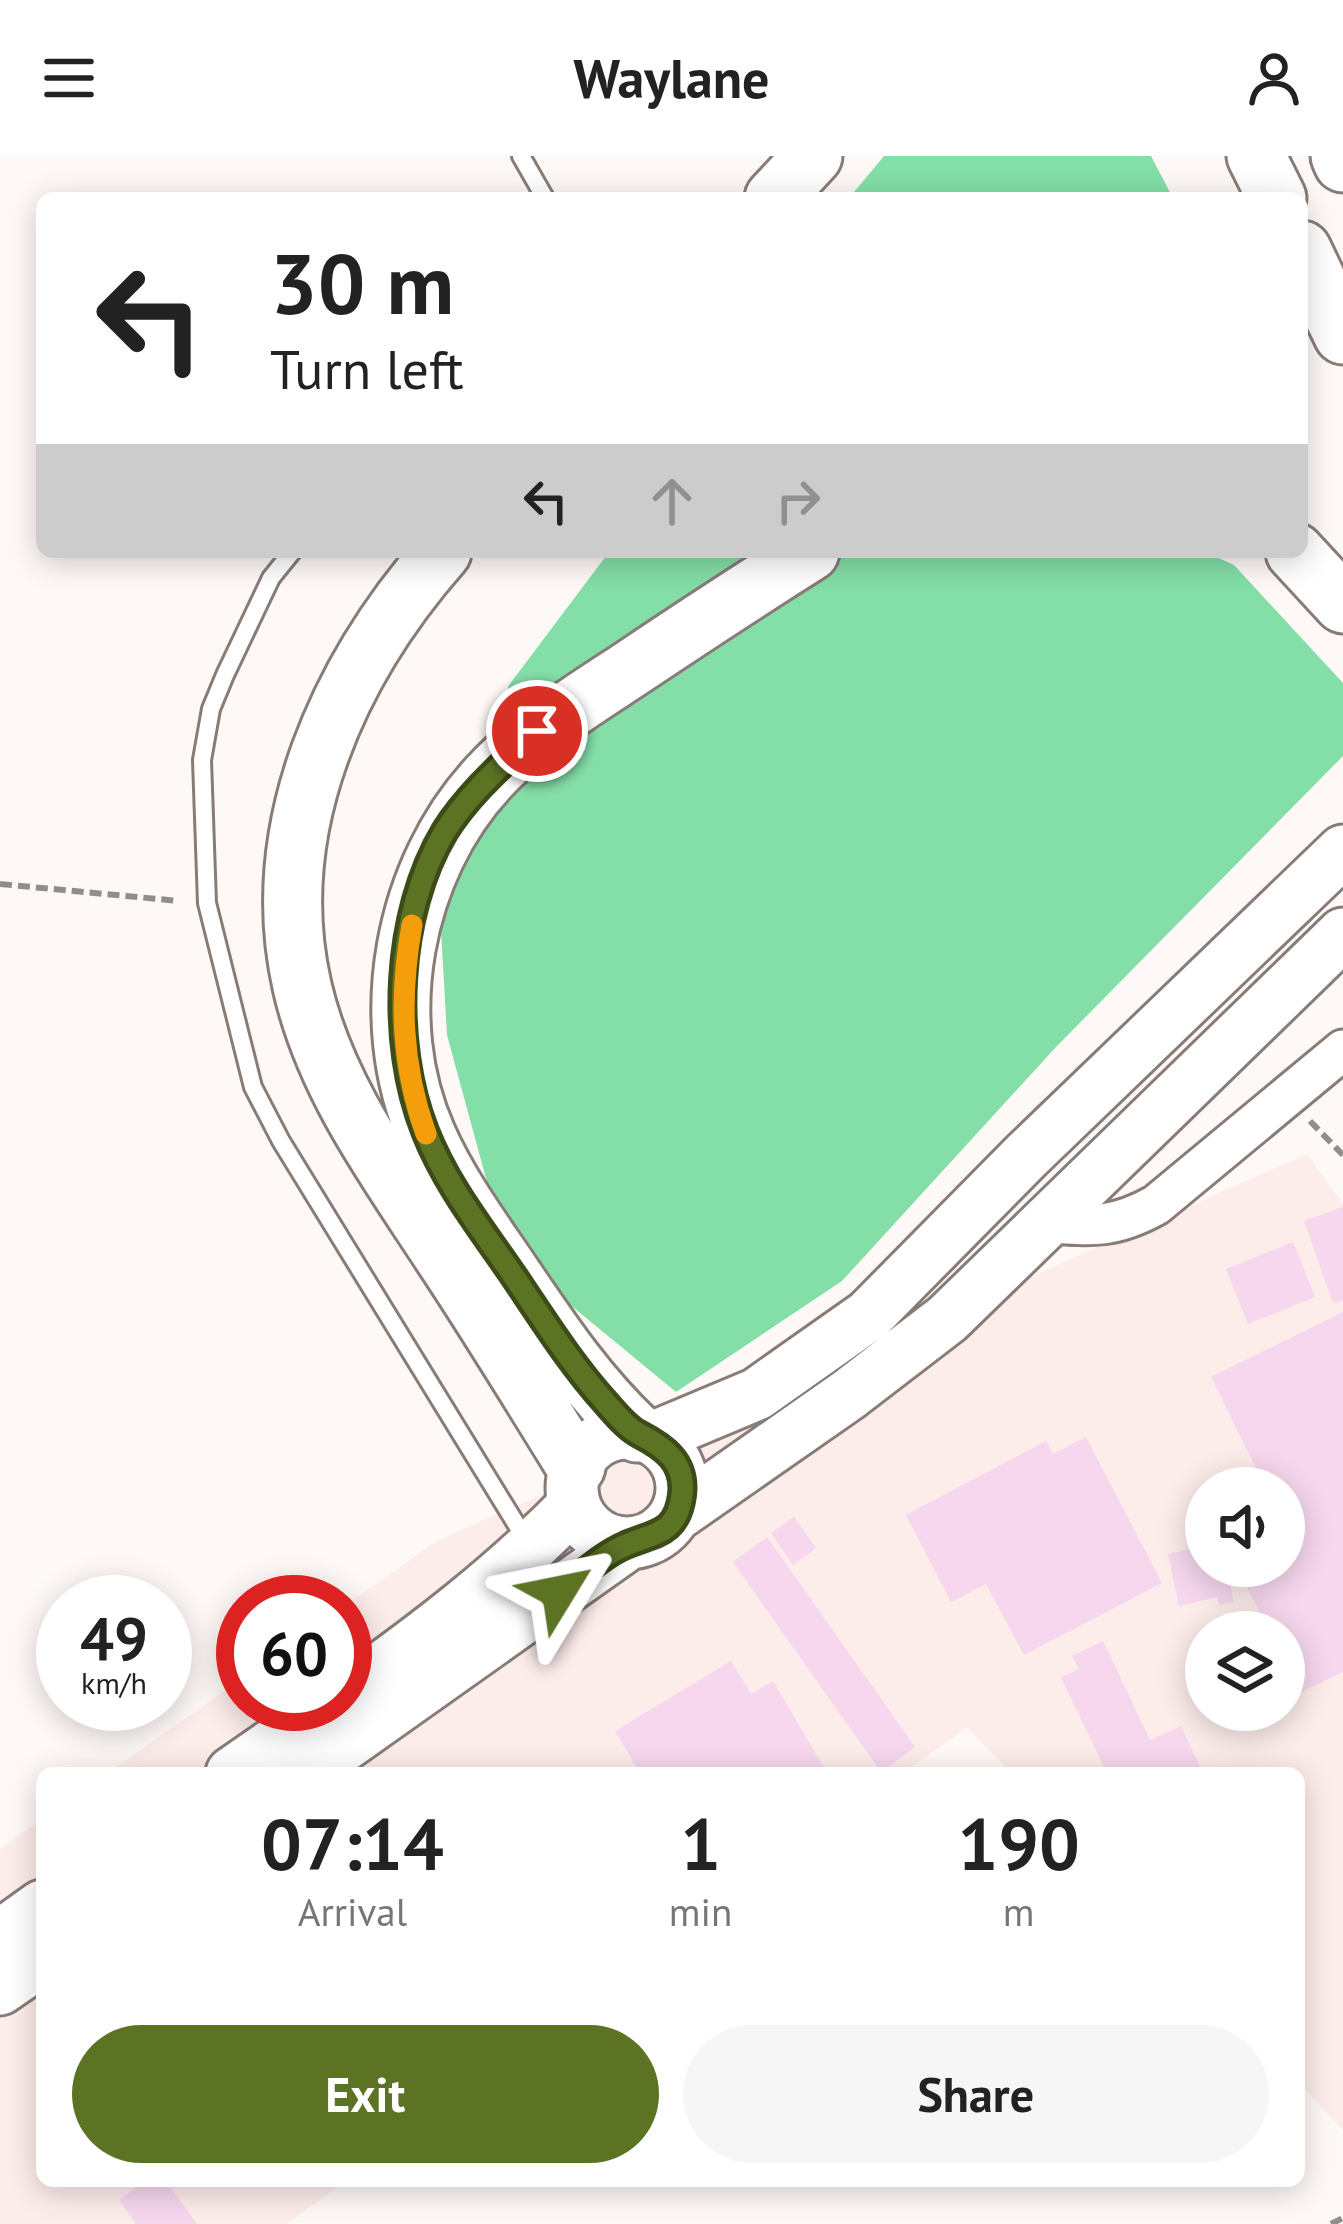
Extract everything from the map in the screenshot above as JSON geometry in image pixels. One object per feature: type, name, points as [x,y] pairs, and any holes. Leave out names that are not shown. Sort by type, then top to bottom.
[{"type":"highway","points":[[780,192],[813,156]]},
{"type":"highway","points":[[1256,156],[1274,192]]},
{"type":"highway","points":[[1308,262],[1343,335]]},
{"type":"highway","points":[[437,558],[376,637],[335,711],[308,786],[296,849],[293,913],[302,985],[352,1117],[575,1486]]},
{"type":"highway","points":[[644,1436],[566,1355],[448,1180],[424,1131],[409,1079],[402,1025],[403,970],[413,917],[445,832],[488,778],[537,731],[801,558]]},
{"type":"highway","points":[[1301,558],[1343,604]]},
{"type":"main road","points":[[644,1436],[757,1394],[869,1315],[1042,1140],[1343,851]]},
{"type":"main road","points":[[313,1767],[628,1544],[656,1536],[676,1515],[947,1318],[1343,934]]},
{"type":"main road","points":[[372,1675],[442,1626],[532,1549],[575,1486],[586,1451],[601,1439],[618,1433],[644,1436],[667,1449],[677,1464],[682,1498],[676,1515]]},
{"type":"main road","points":[[575,1486],[594,1533],[628,1544]]},
{"type":"main road","points":[[241,1767],[292,1731]]},
{"type":"main road","points":[[0,1936],[36,1910]]},
{"type":"main road","points":[[0,1989],[36,1964]]},
{"type":"street","points":[[1043,1222],[1098,1226],[1125,1222],[1156,1205],[1343,1050]]},
{"type":"lane","points":[[521,156],[542,192]]},
{"type":"lane","points":[[287,558],[271,578],[211,709],[202,760],[207,903],[253,1087],[293,1161],[532,1549]]},
{"type":"path","points":[[0,884],[207,903]]},
{"type":"path","points":[[1330,2224],[1343,2218]]},
{"type":"shaded area","points":[[1307,1154],[1343,1204],[1343,2130],[1305,2089],[1305,1767],[1005,1767],[967,1727],[911,1767],[117,1767],[168,1731],[192,1731],[192,1714],[216,1697],[216,1731],[372,1731],[372,1587],[437,1541]]},
{"type":"shaded area","points":[[36,1823],[36,2187],[337,2187],[287,2224],[0,2224],[0,1849]]},
{"type":"green space","points":[[884,156],[1151,156],[1170,192],[854,192]]},
{"type":"green space","points":[[604,558],[1219,558],[1234,565],[1343,683],[1343,756],[1056,1047],[842,1281],[676,1392],[506,1252],[447,1035],[438,879],[509,685]]},
{"type":"building","points":[[1343,1207],[1343,1300],[1333,1303],[1304,1221]]},
{"type":"building","points":[[1293,1242],[1315,1297],[1248,1324],[1226,1269]]},
{"type":"building","points":[[1343,1312],[1343,1672],[1305,1690],[1305,1611],[1259,1611],[1247,1587],[1305,1587],[1305,1467],[1256,1467],[1211,1377]]},
{"type":"building","points":[[1086,1437],[1162,1583],[1024,1655],[986,1584],[951,1602],[906,1515],[1046,1441],[1053,1454]]},
{"type":"building","points":[[794,1517],[816,1548],[793,1565],[771,1533]]},
{"type":"building","points":[[767,1537],[915,1747],[888,1767],[877,1767],[733,1562]]},
{"type":"building","points":[[1185,1550],[1185,1587],[1231,1587],[1234,1602],[1219,1605],[1217,1597],[1179,1606],[1168,1554]]},
{"type":"building","points":[[1103,1641],[1150,1740],[1181,1726],[1200,1767],[1104,1767],[1061,1677],[1079,1669],[1072,1656]]},
{"type":"building","points":[[731,1661],[751,1694],[773,1681],[823,1767],[636,1767],[615,1731]]},
{"type":"building","points":[[137,2187],[170,2187],[197,2224],[136,2224],[119,2200]]},
{"type":"slow traffic","points":[[412,925],[403,970],[402,1025],[409,1079],[426,1134]]},
{"type":"route","points":[[537,731],[488,778],[445,832],[413,917],[403,970],[402,1025],[409,1079],[424,1131],[448,1180],[566,1355],[611,1409],[637,1433],[667,1449],[682,1480],[682,1498],[667,1527],[656,1536],[628,1544],[559,1592]]}]
